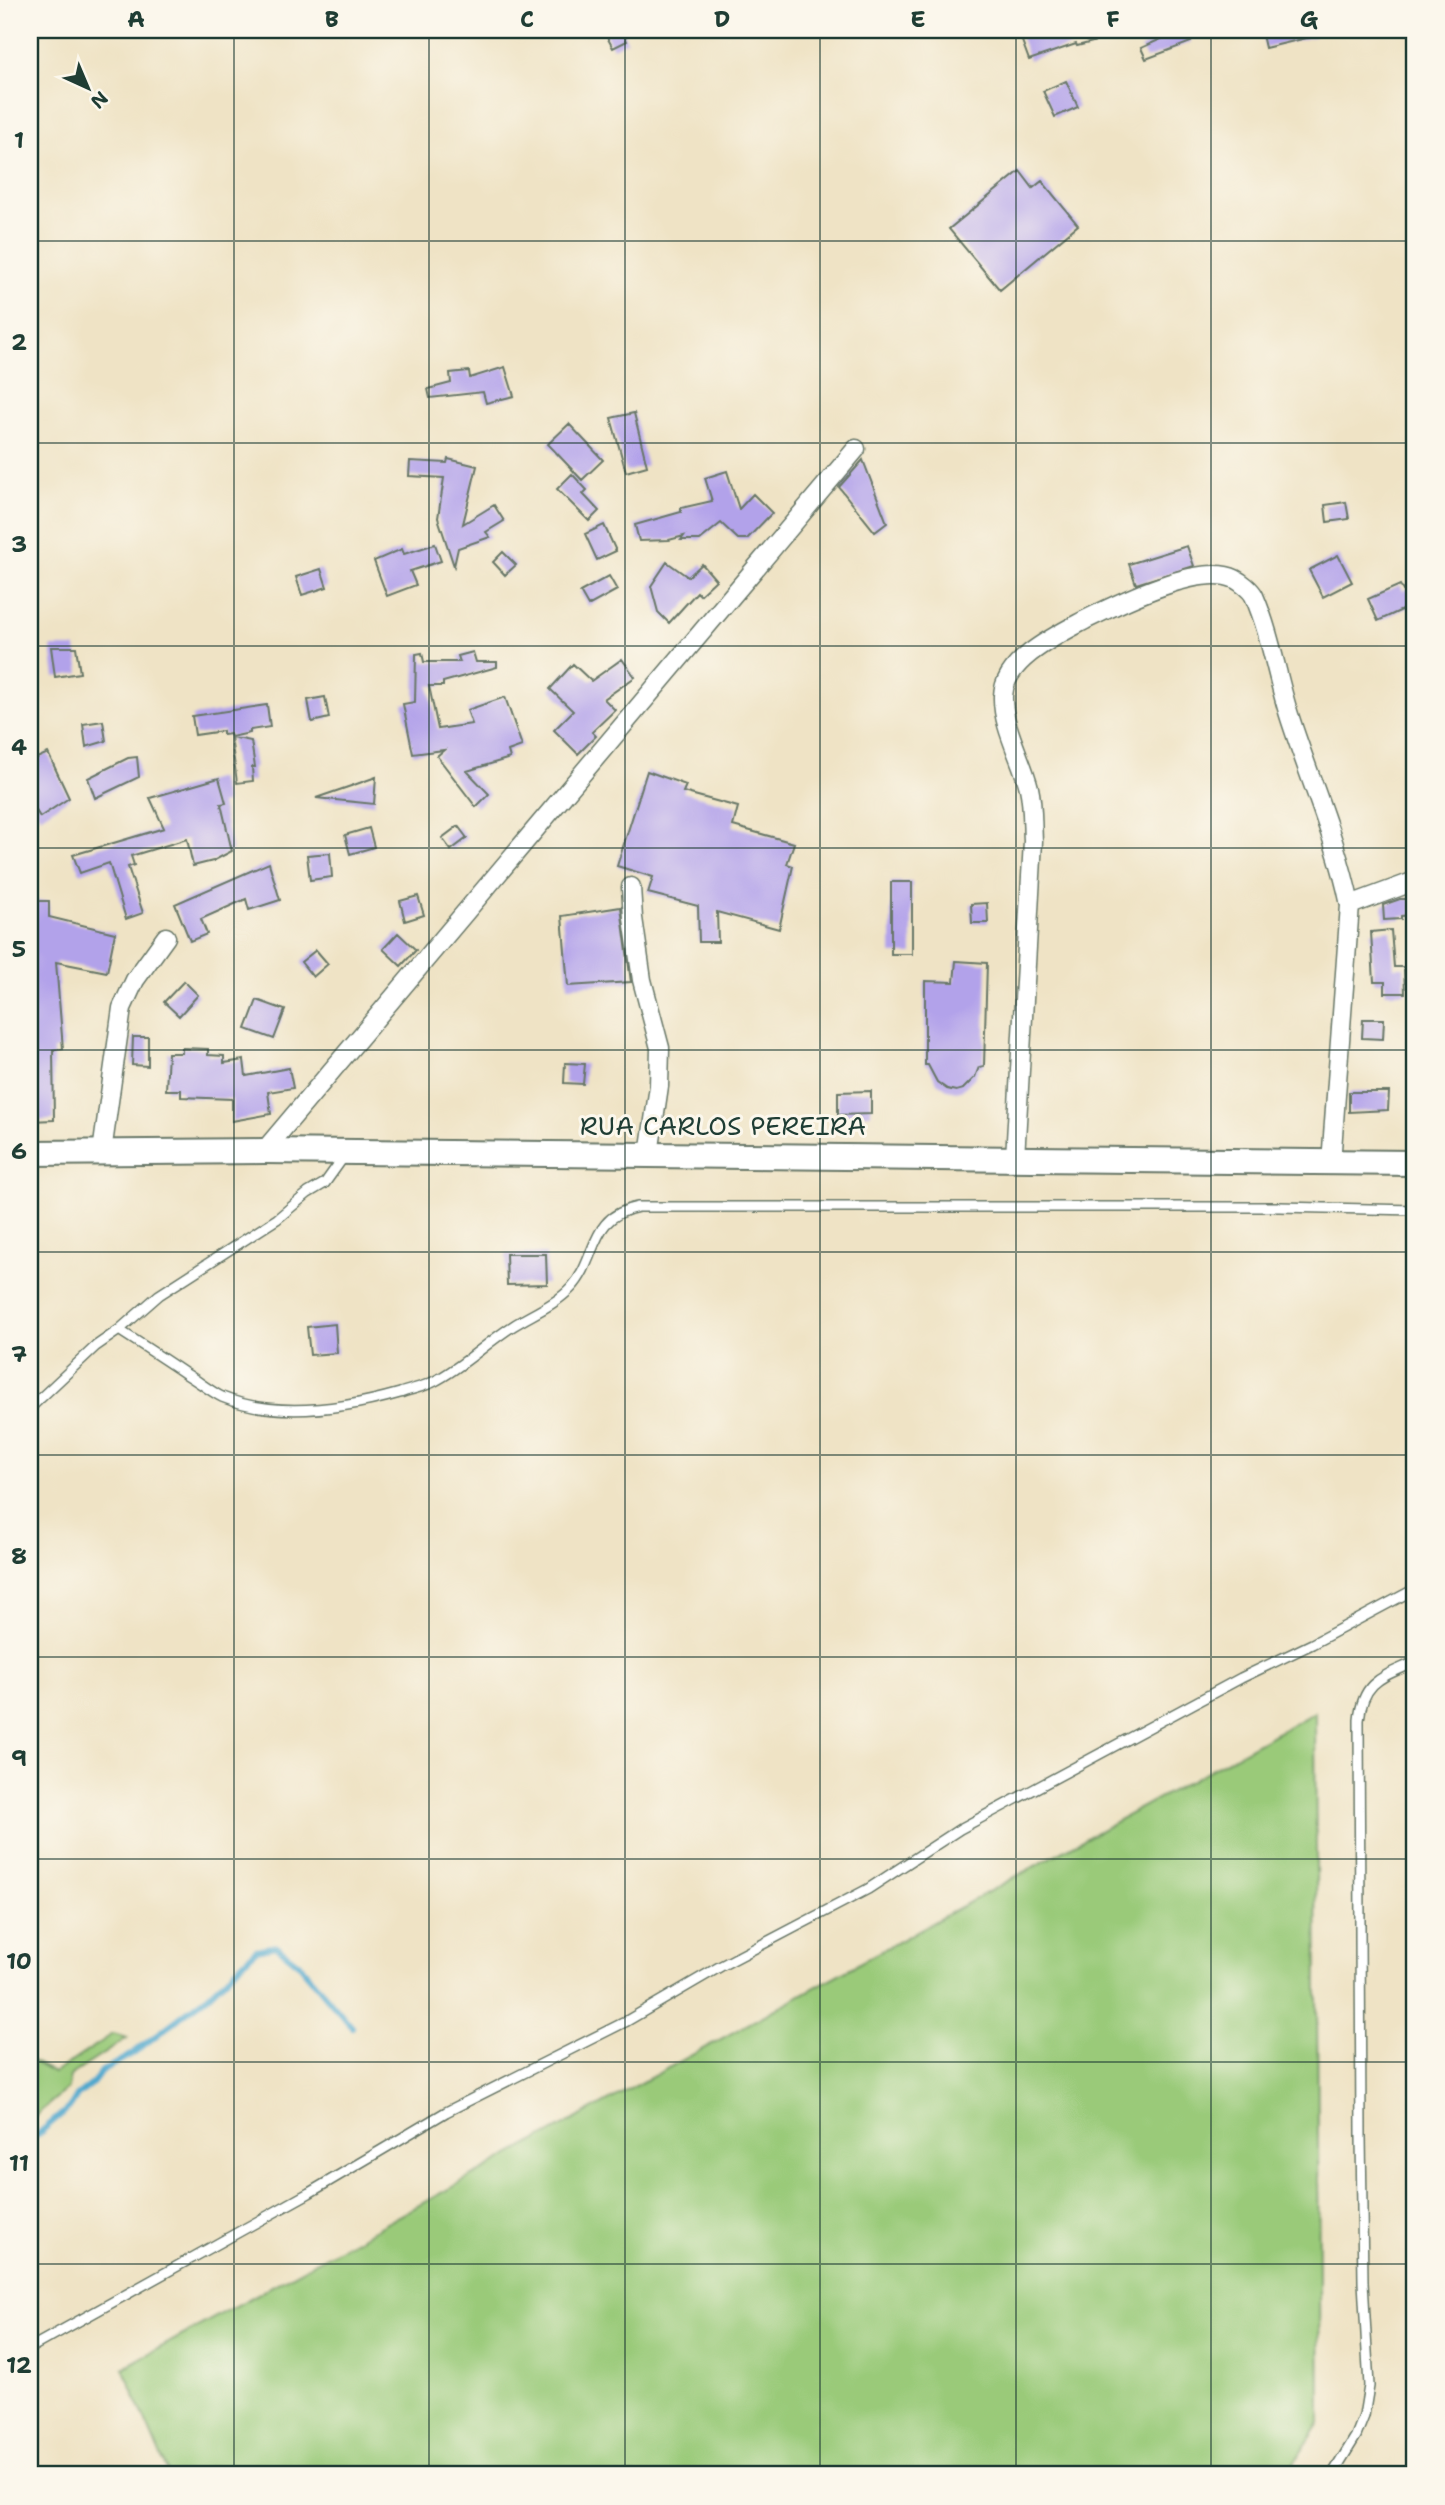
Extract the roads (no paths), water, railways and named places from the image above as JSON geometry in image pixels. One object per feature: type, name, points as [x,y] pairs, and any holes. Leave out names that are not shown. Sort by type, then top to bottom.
[{"type":"main road","name":"RUA CARLOS PEREIRA","points":[[30,1153],[264,1151],[1415,1163]]},
{"type":"street","points":[[264,1151],[856,449]]},
{"type":"street","points":[[1015,1158],[1032,807],[1029,789],[1006,718],[1003,696],[1006,683],[1019,662],[1034,650],[1122,601],[1157,587],[1216,574],[1235,579],[1253,592],[1290,717],[1344,874],[1350,905],[1331,1163]]},
{"type":"street","points":[[1350,905],[1415,881]]},
{"type":"street","points":[[631,887],[642,980],[660,1048],[659,1086],[649,1154]]},
{"type":"street","points":[[102,1152],[122,1008],[135,980],[166,937]]},
{"type":"lane","points":[[30,1408],[96,1346],[119,1331],[159,1295],[277,1219],[308,1193],[325,1183],[346,1153]]},
{"type":"lane","points":[[119,1331],[220,1396],[254,1406],[288,1410],[337,1406],[384,1397],[432,1383],[550,1304],[571,1288],[586,1264],[593,1241],[609,1219],[621,1210],[638,1207],[1279,1207],[1415,1210]]},
{"type":"lane","points":[[30,2348],[309,2193],[446,2112],[625,2022],[721,1966],[868,1889],[960,1829],[993,1814],[1241,1678],[1415,1589]]},
{"type":"lane","points":[[1332,2475],[1360,2426],[1369,2386],[1363,2282],[1361,2149],[1360,1711],[1366,1692],[1378,1680],[1415,1662]]},
{"type":"waterway","points":[[30,2141],[71,2106],[77,2096],[92,2084],[102,2071],[132,2054],[208,1996],[256,1950],[276,1946],[299,1964],[352,2027]]}]
